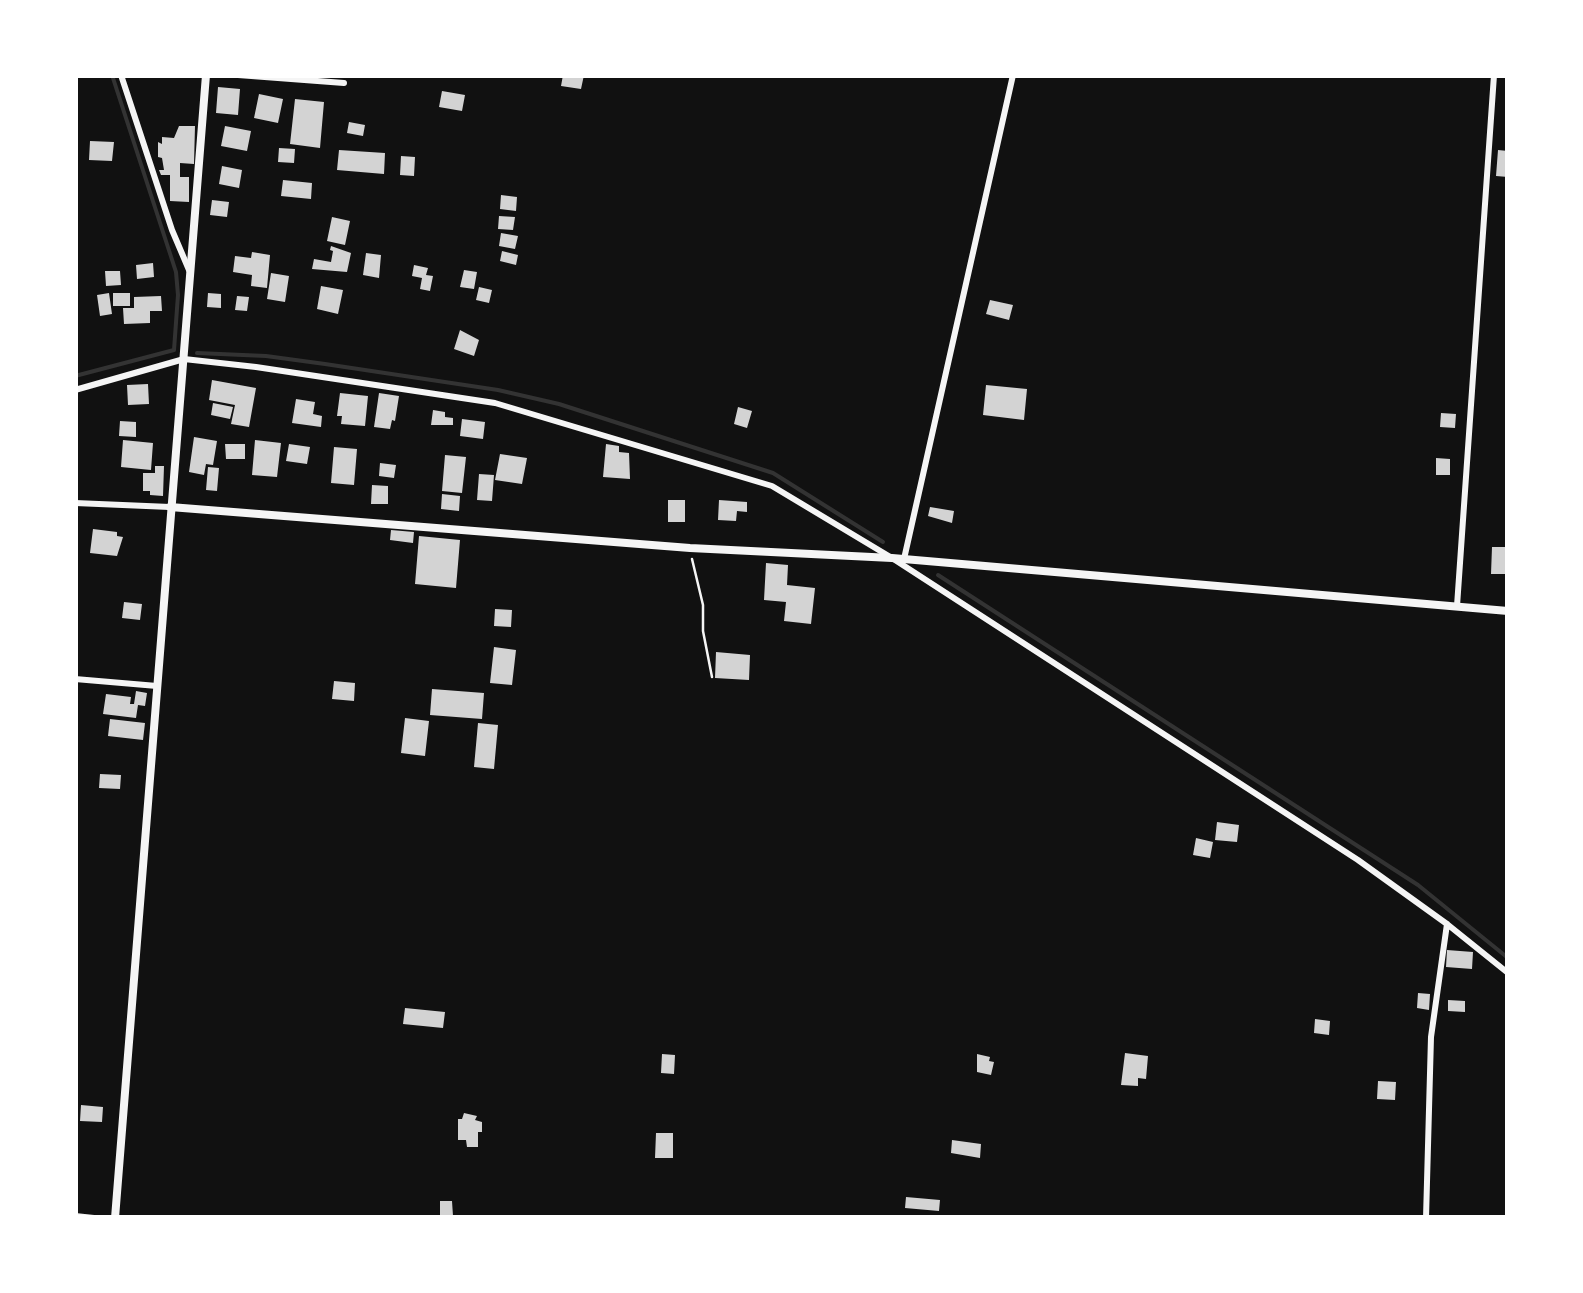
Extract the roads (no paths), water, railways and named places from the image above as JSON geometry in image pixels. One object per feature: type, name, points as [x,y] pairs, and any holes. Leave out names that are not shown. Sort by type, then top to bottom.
[{"type":"street","points":[[122,75],[189,271]]},
{"type":"street","points":[[115,1218],[206,75]]},
{"type":"street","points":[[238,75],[344,83]]},
{"type":"street","points":[[904,560],[1013,75]]},
{"type":"street","points":[[1457,606],[1494,75]]},
{"type":"street","points":[[75,390],[184,359],[495,403],[772,486],[892,558],[1358,860],[1508,973]]},
{"type":"street","points":[[75,503],[690,548],[892,558],[1088,578],[1508,611]]},
{"type":"street","points":[[75,679],[157,686]]},
{"type":"street","points":[[1426,1218],[1431,1037],[1447,924]]},
{"type":"street","points":[[75,1216],[94,1218]]},
{"type":"waterway","points":[[75,376],[174,350],[176,272],[112,75]]},
{"type":"waterway","points":[[197,353],[325,364],[498,390],[559,404],[773,473],[883,542]]},
{"type":"waterway","points":[[938,575],[1418,885],[1508,958]]}]
